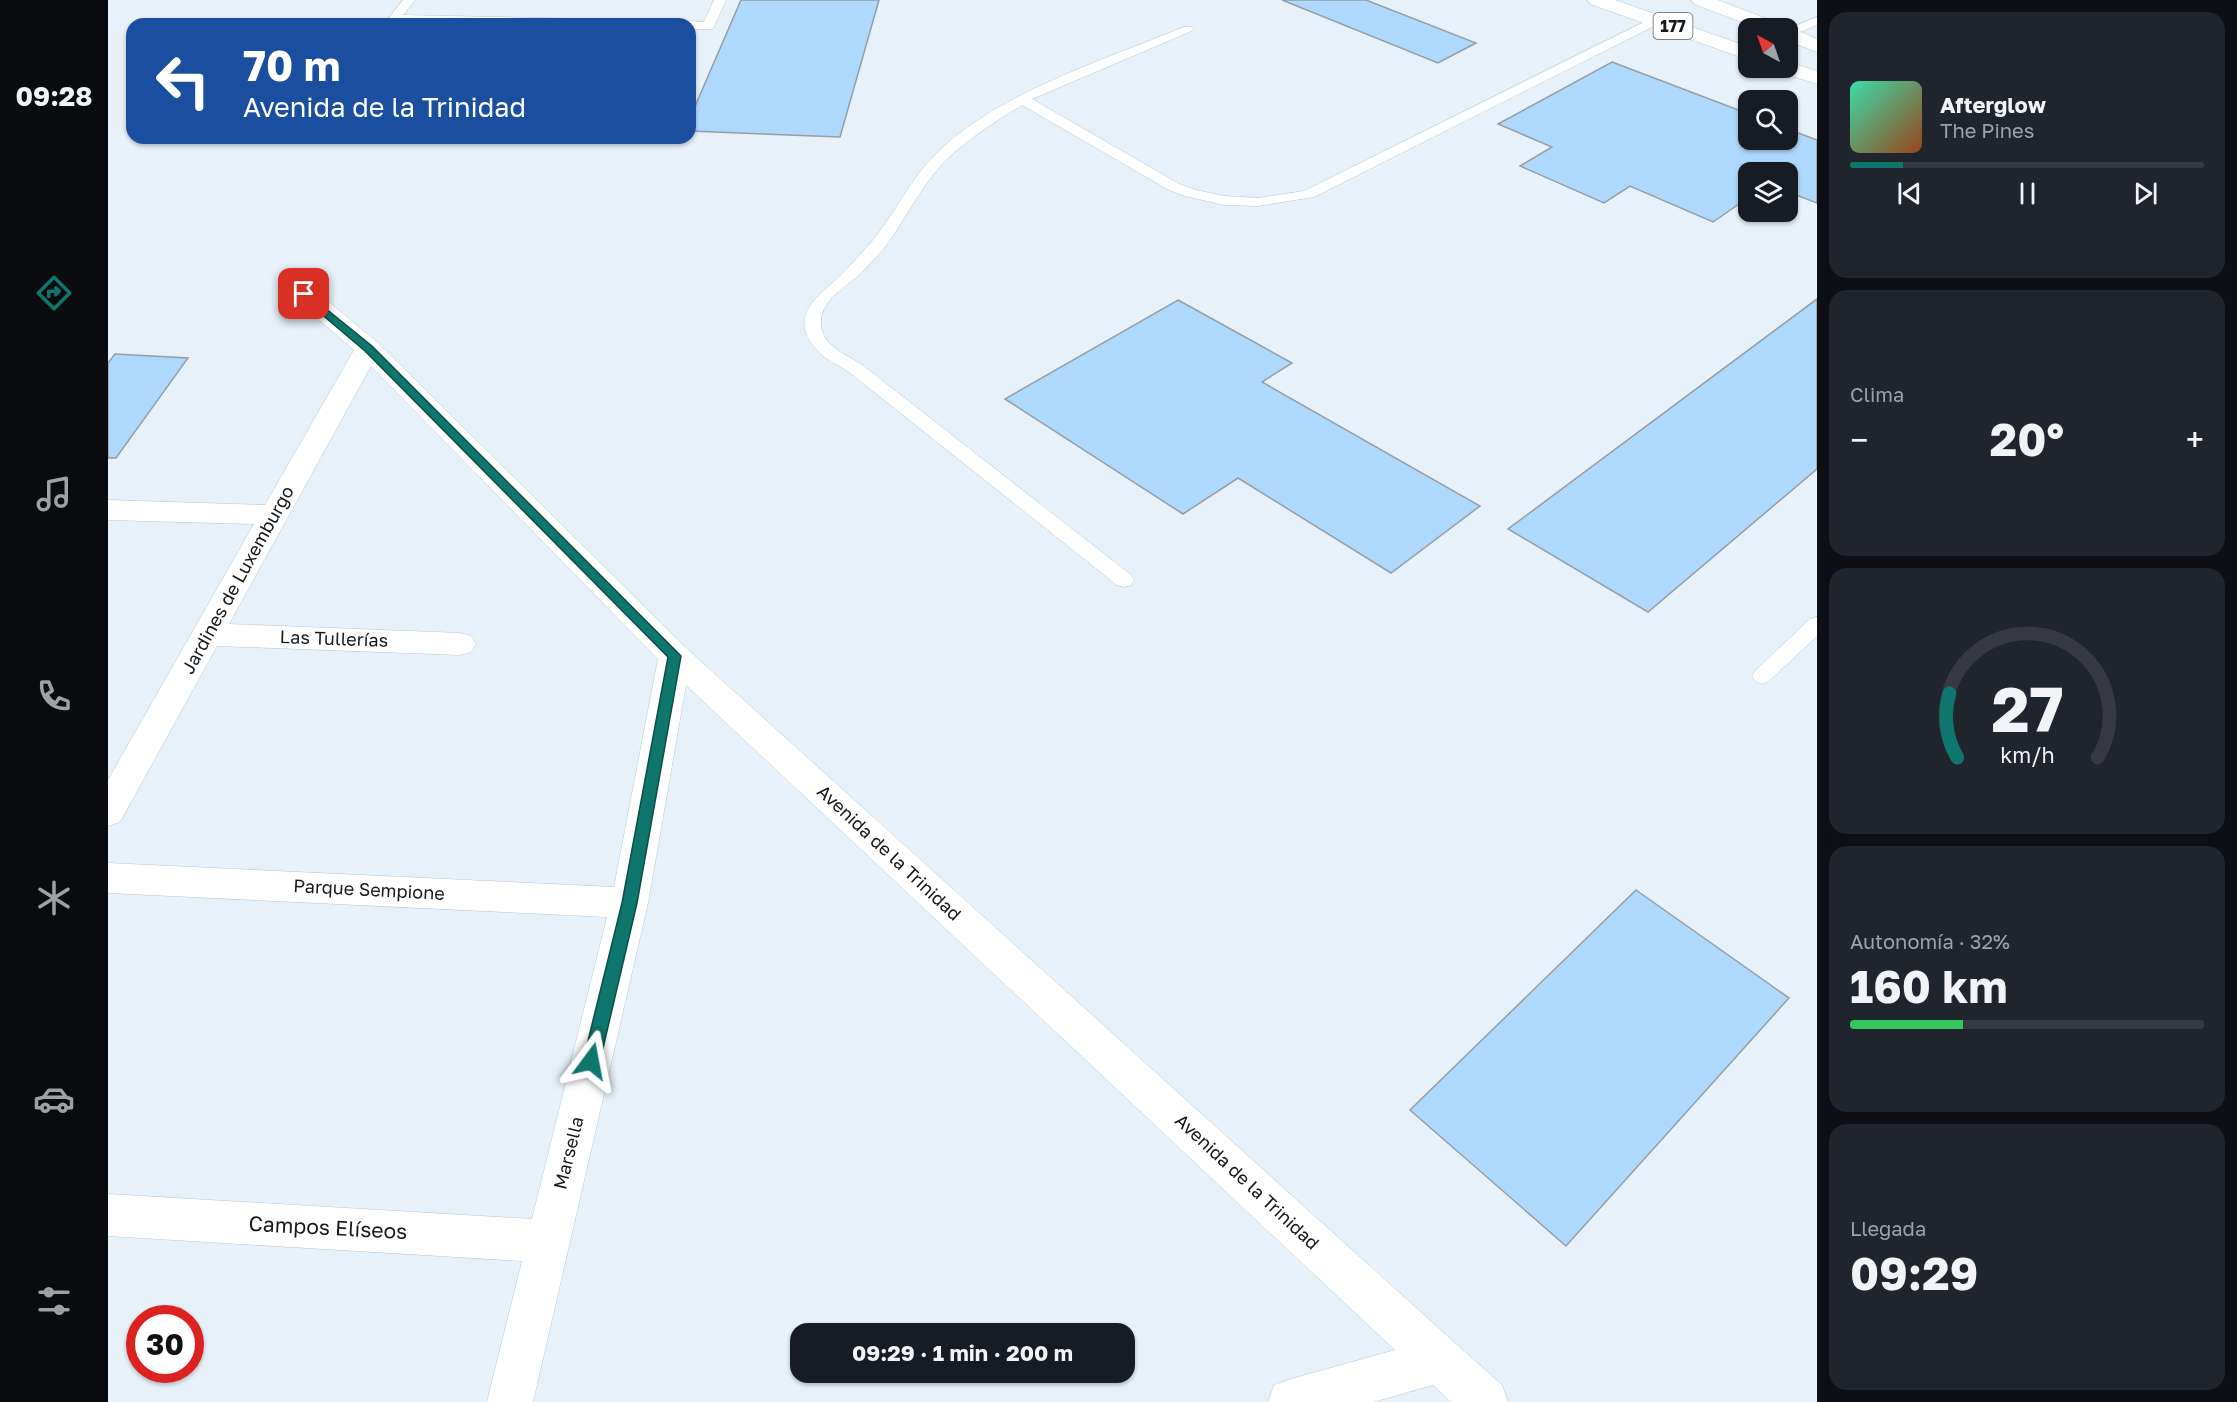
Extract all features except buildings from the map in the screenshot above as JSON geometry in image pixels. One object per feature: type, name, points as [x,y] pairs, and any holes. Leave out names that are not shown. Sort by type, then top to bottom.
[{"type":"street","name":"177","points":[[1597,0],[1738,50]]},
{"type":"street","name":"177","points":[[1701,0],[1747,18]]},
{"type":"street","points":[[1798,38],[1817,46]]},
{"type":"street","points":[[1798,72],[1817,78]]},
{"type":"street","name":"Avenida de la Trinidad","points":[[304,294],[368,348],[675,656],[1485,1402]]},
{"type":"street","name":"Jardines de Luxemburgo","points":[[108,812],[368,348]]},
{"type":"street","points":[[108,510],[275,515]]},
{"type":"street","name":"Las Tullerías","points":[[208,634],[460,644]]},
{"type":"street","name":"Marsella","points":[[510,1402],[629,903],[675,656]]},
{"type":"street","name":"Parque Sempione","points":[[108,878],[629,903]]},
{"type":"street","name":"Campos Elíseos","points":[[108,1215],[548,1241]]},
{"type":"street","points":[[1291,1402],[1440,1360]]},
{"type":"lane","points":[[395,18],[409,0]]},
{"type":"lane","points":[[696,25],[710,26],[720,0]]},
{"type":"lane","points":[[1022,99],[1174,187],[1225,201],[1270,202],[1310,194],[1656,20]]},
{"type":"lane","points":[[1798,30],[1817,21]]},
{"type":"lane","points":[[1124,579],[855,368],[838,360],[825,349],[816,337],[813,325],[814,312],[820,300],[831,288],[846,279],[885,237],[910,196],[939,159],[977,127],[1022,99],[1188,30]]},
{"type":"lane","points":[[1762,676],[1817,624]]},
{"type":"route","points":[[304,294],[368,348],[675,656],[629,903],[591,1061]]}]
